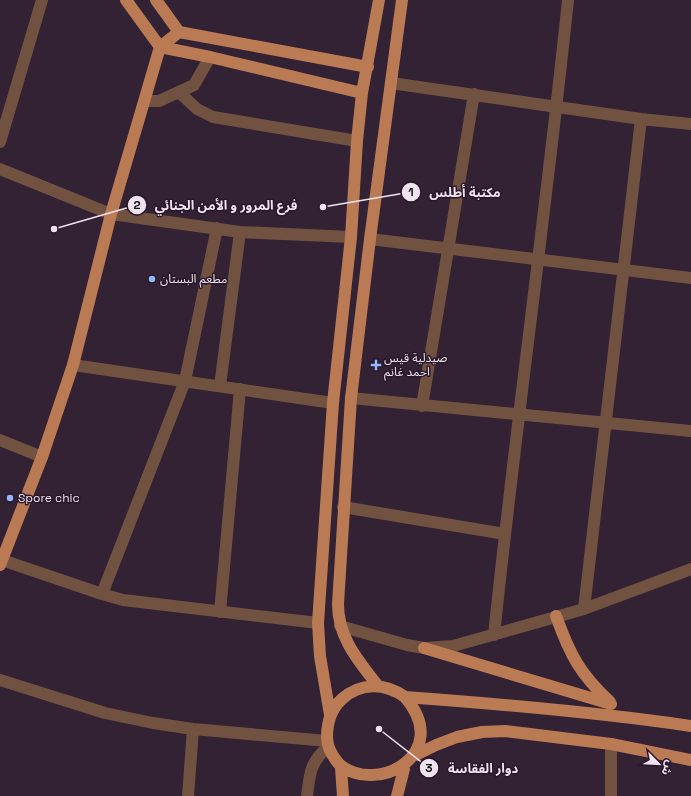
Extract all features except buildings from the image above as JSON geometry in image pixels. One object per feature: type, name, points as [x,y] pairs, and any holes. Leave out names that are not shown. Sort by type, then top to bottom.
[{"type":"main road","points":[[126,0],[160,47],[210,57],[362,93]]},
{"type":"main road","points":[[156,0],[179,32],[368,67]]},
{"type":"main road","points":[[330,715],[320,656],[318,623],[333,403],[351,237],[357,141],[362,93],[368,67],[379,0]]},
{"type":"main road","points":[[378,686],[351,650],[340,626],[338,604],[351,398],[370,239],[402,0]]},
{"type":"main road","points":[[1,562],[42,456],[73,364],[111,214],[160,47],[179,32]]},
{"type":"main road","points":[[556,616],[566,644],[578,666],[593,687],[612,704],[633,718]]},
{"type":"main road","points":[[424,648],[612,704]]},
{"type":"main road","points":[[378,686],[392,689],[405,697],[413,706],[419,718],[421,730],[420,743],[416,755],[404,769],[393,777],[379,780],[366,780],[353,776],[341,768],[333,758],[328,744],[327,728],[330,715],[338,703],[349,692],[363,687],[378,686]]},
{"type":"main road","points":[[405,697],[505,704],[691,726]]},
{"type":"main road","points":[[416,755],[457,737],[482,732],[505,731],[611,744],[691,760]]},
{"type":"main road","points":[[341,768],[343,796]]},
{"type":"main road","points":[[397,796],[404,769]]},
{"type":"street","points":[[0,142],[42,0]]},
{"type":"street","points":[[494,635],[557,106],[568,0]]},
{"type":"street","points":[[145,101],[159,101],[180,93],[194,85],[210,57]]},
{"type":"street","points":[[391,82],[641,119],[691,124]]},
{"type":"street","points":[[180,93],[197,109],[213,117],[357,141]]},
{"type":"street","points":[[422,406],[474,94]]},
{"type":"street","points":[[584,609],[641,119]]},
{"type":"street","points":[[0,169],[111,214],[240,232],[351,237]]},
{"type":"street","points":[[102,594],[185,381],[216,228]]},
{"type":"street","points":[[220,386],[240,232]]},
{"type":"street","points":[[370,239],[691,278]]},
{"type":"street","points":[[73,364],[333,403]]},
{"type":"street","points":[[220,612],[240,389]]},
{"type":"street","points":[[351,398],[691,431]]},
{"type":"street","points":[[0,440],[42,456]]},
{"type":"street","points":[[343,507],[505,534]]},
{"type":"street","points":[[1,562],[123,600],[318,623]]},
{"type":"street","points":[[340,626],[407,645],[424,648],[453,646],[584,609],[691,569]]},
{"type":"street","points":[[0,680],[105,713],[193,730],[328,744]]},
{"type":"street","points":[[188,796],[193,730]]},
{"type":"street","points":[[307,796],[311,769],[314,761],[328,744]]},
{"type":"street","points":[[611,744],[611,796]]},
{"type":"place","name":"مكتبة أطلس","points":[[323,207]]},
{"type":"place","name":"فرع المرور و الأمن الجنائي","points":[[54,229]]},
{"type":"place","name":"مطعم البستان","points":[[152,279]]},
{"type":"place","name":"صيدلية قيس احمد غانم","points":[[376,365]]},
{"type":"place","name":"Spore chic","points":[[10,498]]},
{"type":"place","name":"دوار الفقاسة","points":[[379,729]]}]
